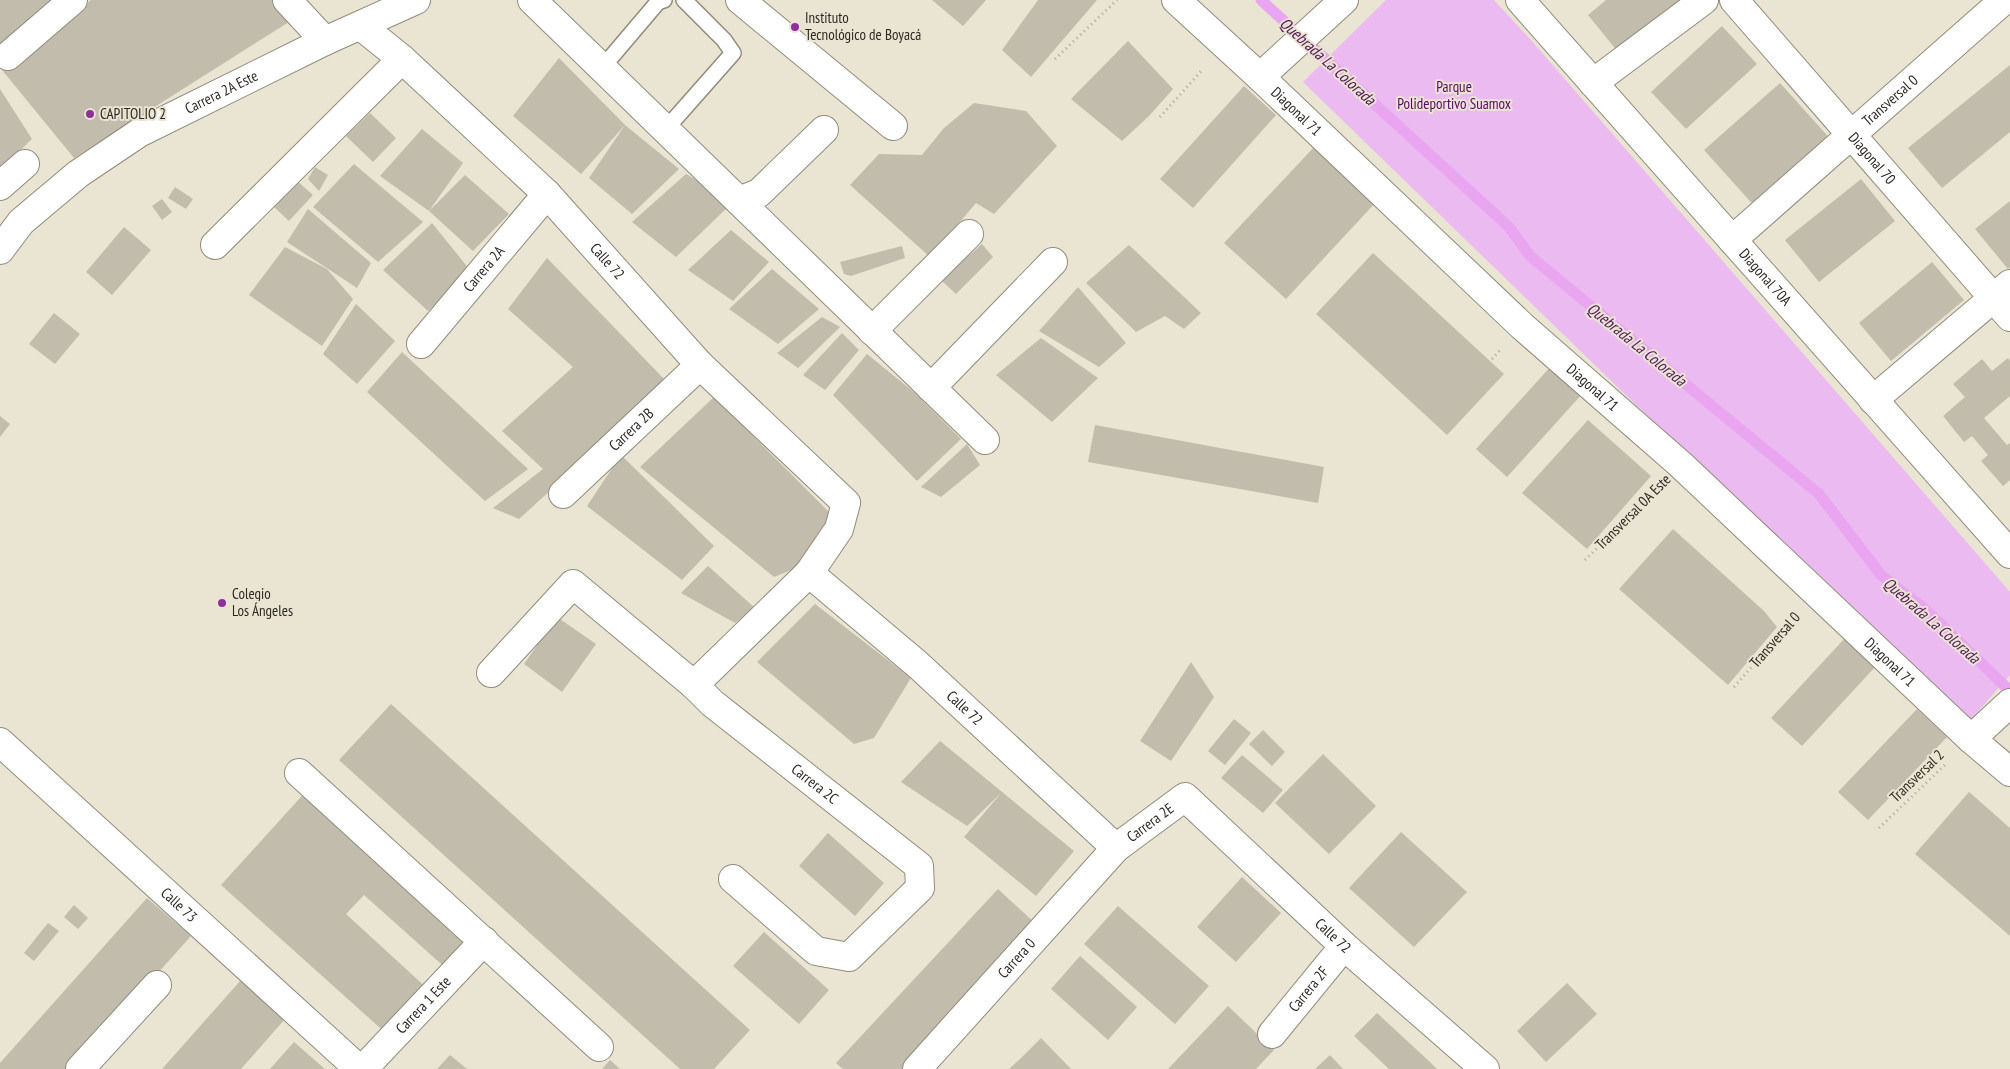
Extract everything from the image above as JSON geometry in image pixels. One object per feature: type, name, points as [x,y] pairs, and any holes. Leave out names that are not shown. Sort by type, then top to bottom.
[{"type":"street","points":[[8,56],[73,0]]},
{"type":"street","points":[[287,0],[325,41]]},
{"type":"street","name":"Carrera 2A Este","points":[[0,250],[21,222],[78,174],[139,132],[325,41],[416,0]]},
{"type":"street","points":[[532,0],[985,440]]},
{"type":"street","points":[[740,0],[894,126]]},
{"type":"street","name":"Diagonal 71","points":[[1176,0],[1225,44],[1522,326],[1680,464],[1971,740],[2010,772]]},
{"type":"street","points":[[1260,77],[1344,0]]},
{"type":"street","name":"Diagonal 70A","points":[[1520,0],[2010,554]]},
{"type":"street","points":[[1593,83],[1704,0]]},
{"type":"street","name":"Diagonal 70","points":[[1734,0],[1852,136],[2005,300]]},
{"type":"street","name":"Transversal 0","points":[[1732,240],[2004,0]]},
{"type":"street","name":"Calle 72","points":[[361,26],[402,59],[547,194],[700,365],[846,503],[840,530],[809,573],[917,664],[1116,848]]},
{"type":"street","points":[[214,246],[402,59]]},
{"type":"street","points":[[739,201],[759,193],[824,130]]},
{"type":"street","points":[[0,186],[25,164]]},
{"type":"street","name":"Carrera 2A","points":[[421,344],[547,194]]},
{"type":"street","points":[[872,331],[969,234]]},
{"type":"street","points":[[931,388],[1053,262]]},
{"type":"street","points":[[1873,400],[2005,300]]},
{"type":"street","name":"Carrera 2B","points":[[563,494],[700,365]]},
{"type":"street","points":[[491,673],[573,584],[694,685],[809,573]]},
{"type":"street","name":"Carrera 2C","points":[[694,685],[712,703],[919,866],[920,888],[848,957],[816,951],[733,879]]},
{"type":"street","points":[[1971,740],[2004,709]]},
{"type":"street","name":"Calle 73","points":[[0,742],[361,1069]]},
{"type":"street","points":[[299,773],[600,1047]]},
{"type":"street","name":"Calle 72","points":[[1185,798],[1344,946],[1485,1069]]},
{"type":"street","name":"Carrera 2E","points":[[1116,848],[1185,798]]},
{"type":"street","name":"Carrera 0","points":[[917,1069],[1116,848]]},
{"type":"street","name":"Carrera 1 Este","points":[[361,1069],[484,941]]},
{"type":"street","name":"Carrera 2F","points":[[1272,1034],[1344,946]]},
{"type":"street","points":[[80,1069],[157,984]]},
{"type":"lane","points":[[602,68],[658,2],[664,0]]},
{"type":"lane","points":[[666,130],[732,53],[724,40],[684,0]]},
{"type":"path","points":[[1055,59],[1117,0]]},
{"type":"path","points":[[1160,118],[1225,44]]},
{"type":"path","name":"Transversal 0A Este","points":[[1586,560],[1680,464]]},
{"type":"path","name":"Transversal 0","points":[[1734,687],[1817,592]]},
{"type":"path","name":"Transversal 2","points":[[1878,828],[1971,740]]},
{"type":"green space","name":"Parque Polideportivo Suamox","points":[[1386,0],[1494,0],[1530,39],[2010,592],[2010,675],[1966,725],[1303,82]]},
{"type":"building","points":[[0,0],[59,0],[0,52]]},
{"type":"building","name":"CAPITOLIO 2","points":[[91,0],[274,0],[292,20],[74,158],[2,70]]},
{"type":"building","points":[[932,0],[986,0],[963,26]]},
{"type":"building","points":[[1038,0],[1097,0],[1031,77],[1002,50]]},
{"type":"building","points":[[1606,0],[1682,0],[1618,52],[1588,15]]},
{"type":"building","points":[[1722,26],[1757,64],[1686,129],[1651,92]]},
{"type":"building","points":[[1128,41],[1173,89],[1149,116],[1122,141],[1071,99]]},
{"type":"building","points":[[559,58],[625,125],[581,174],[513,116]]},
{"type":"building","points":[[2010,65],[2010,132],[1942,188],[1908,148]]},
{"type":"building","points":[[1780,83],[1834,143],[1758,210],[1704,150]]},
{"type":"building","points":[[1244,86],[1276,115],[1193,208],[1160,179]]},
{"type":"building","points":[[0,89],[32,139],[0,170]]},
{"type":"building","points":[[974,103],[1026,111],[1057,146],[994,214],[976,203],[930,257],[850,185],[879,154],[922,155],[944,128]]},
{"type":"building","points":[[370,113],[396,138],[373,162],[346,136]]},
{"type":"building","points":[[625,125],[679,169],[632,214],[589,178]]},
{"type":"building","points":[[422,129],[463,163],[429,211],[380,176]]},
{"type":"building","points":[[1316,145],[1377,201],[1286,299],[1224,243]]},
{"type":"building","points":[[354,164],[423,222],[378,262],[313,207]]},
{"type":"building","points":[[315,167],[328,175],[319,191],[308,179]]},
{"type":"building","points":[[686,174],[733,202],[676,257],[632,222]]},
{"type":"building","points":[[465,175],[509,214],[473,251],[429,211]]},
{"type":"building","points":[[1861,179],[1895,221],[1819,282],[1785,240]]},
{"type":"building","points":[[296,180],[313,195],[289,221],[273,206]]},
{"type":"building","points":[[175,187],[193,199],[186,209],[168,198]]},
{"type":"building","points":[[162,199],[172,212],[162,220],[152,206]]},
{"type":"building","points":[[2010,201],[2010,267],[2008,269],[1975,229]]},
{"type":"building","points":[[308,209],[371,263],[357,288],[287,242]]},
{"type":"building","points":[[432,223],[470,270],[428,311],[383,270]]},
{"type":"building","points":[[124,227],[151,250],[112,295],[86,272]]},
{"type":"building","points":[[731,230],[769,262],[733,301],[688,270]]},
{"type":"building","points":[[982,244],[993,257],[956,294],[941,280]]},
{"type":"building","points":[[1129,245],[1201,313],[1184,329],[1165,316],[1136,332],[1086,283]]},
{"type":"building","points":[[902,246],[905,258],[851,276],[844,274],[840,262]]},
{"type":"building","points":[[285,247],[327,269],[353,299],[322,346],[249,295]]},
{"type":"building","points":[[1373,253],[1504,374],[1447,435],[1316,314]]},
{"type":"building","points":[[547,258],[668,383],[519,519],[493,508],[543,469],[502,431],[573,367],[508,309]]},
{"type":"building","points":[[1932,262],[1964,300],[1891,361],[1859,323]]},
{"type":"building","points":[[772,269],[819,309],[778,344],[729,309]]},
{"type":"building","points":[[1078,287],[1126,343],[1099,367],[1039,331]]},
{"type":"building","points":[[356,304],[395,341],[357,384],[323,354]]},
{"type":"building","points":[[54,313],[80,334],[55,364],[29,344]]},
{"type":"building","points":[[822,317],[840,327],[798,368],[777,353]]},
{"type":"building","points":[[842,333],[859,350],[825,390],[803,375]]},
{"type":"building","points":[[1041,338],[1098,378],[1052,422],[996,375]]},
{"type":"building","points":[[402,352],[528,469],[485,501],[367,392]]},
{"type":"building","points":[[867,354],[915,393],[961,439],[917,481],[833,395]]},
{"type":"building","points":[[2008,358],[2010,361],[2010,396],[1984,418],[2007,445],[2010,443],[2010,480],[2003,486],[1981,461],[1988,455],[1972,436],[1964,442],[1943,416],[1965,397],[1953,384],[1982,359],[1992,371]]},
{"type":"building","points":[[1552,365],[1583,393],[1507,477],[1476,449]]},
{"type":"building","points":[[714,397],[837,520],[806,564],[774,577],[640,467]]},
{"type":"building","points":[[0,416],[10,424],[0,437]]},
{"type":"building","points":[[1588,420],[1651,476],[1587,549],[1522,493]]},
{"type":"building","points":[[1095,425],[1324,467],[1318,503],[1088,462]]},
{"type":"building","points":[[967,444],[980,465],[941,497],[921,487]]},
{"type":"building","points":[[621,455],[714,546],[682,580],[587,506]]},
{"type":"building","points":[[1673,529],[1764,611],[1777,627],[1728,685],[1619,589]]},
{"type":"building","points":[[708,566],[755,608],[735,623],[681,593]]},
{"type":"building","points":[[815,604],[911,678],[874,738],[854,744],[757,662]]},
{"type":"building","points":[[557,617],[596,644],[562,692],[524,664]]},
{"type":"building","points":[[1845,638],[1876,666],[1802,746],[1771,718]]},
{"type":"building","points":[[1191,662],[1214,697],[1171,761],[1140,741]]},
{"type":"building","points":[[391,704],[750,1030],[714,1069],[680,1069],[339,760]]},
{"type":"building","points":[[1917,709],[1947,737],[1868,820],[1838,792]]},
{"type":"building","points":[[1234,719],[1251,733],[1225,765],[1208,751]]},
{"type":"building","points":[[1263,730],[1285,752],[1272,766],[1249,744]]},
{"type":"building","points":[[940,741],[1074,851],[1036,896],[964,837],[1001,793],[967,826],[901,782]]},
{"type":"building","points":[[1323,754],[1376,806],[1329,854],[1275,803]]},
{"type":"building","points":[[1242,755],[1283,790],[1263,813],[1221,778]]},
{"type":"building","points":[[309,788],[466,930],[475,947],[389,1036],[221,885]],"holes":[[[364,895],[449,971],[430,991],[346,914]]]},
{"type":"building","points":[[1969,792],[2010,828],[2010,936],[1915,854]]},
{"type":"building","points":[[1401,832],[1467,892],[1414,947],[1349,888]]},
{"type":"building","points":[[828,833],[884,883],[855,916],[799,866]]},
{"type":"building","points":[[1242,877],[1281,913],[1236,962],[1197,927]]},
{"type":"building","points":[[998,889],[1036,924],[902,1069],[843,1069],[836,1063]]},
{"type":"building","points":[[147,898],[191,936],[72,1069],[0,1069],[0,1063]]},
{"type":"building","points":[[74,905],[88,918],[78,929],[64,917]]},
{"type":"building","points":[[1118,906],[1209,986],[1175,1024],[1084,944]]},
{"type":"building","points":[[48,923],[59,931],[34,961],[24,953]]},
{"type":"building","points":[[764,932],[829,990],[799,1024],[733,966]]},
{"type":"building","points":[[1080,956],[1137,1007],[1108,1040],[1051,989]]},
{"type":"building","points":[[241,980],[285,1019],[241,1069],[162,1069]]},
{"type":"building","points":[[1567,983],[1597,1014],[1546,1062],[1517,1031]]},
{"type":"building","points":[[1228,1006],[1274,1050],[1256,1069],[1168,1069]]},
{"type":"building","points":[[1377,1013],[1437,1069],[1389,1069],[1354,1036]]},
{"type":"building","points":[[1041,1038],[1071,1069],[1009,1069],[1020,1059]]},
{"type":"building","points":[[294,1042],[325,1069],[270,1069]]},
{"type":"building","points":[[450,1055],[467,1069],[437,1069]]},
{"type":"building","points":[[1330,1055],[1343,1069],[1315,1069]]},
{"type":"building","points":[[610,1060],[620,1069],[602,1069]]},
{"type":"waterway","name":"Quebrada La Colorada","points":[[1261,0],[1509,227],[1530,256],[1819,494],[1881,575],[1925,609],[2010,691]]},
{"type":"place","name":"Instituto Tecnológico de Boyacá","points":[[795,27]]},
{"type":"place","name":"CAPITOLIO 2","points":[[90,114]]},
{"type":"place","name":"Colegio Los Ángeles","points":[[222,603]]}]
